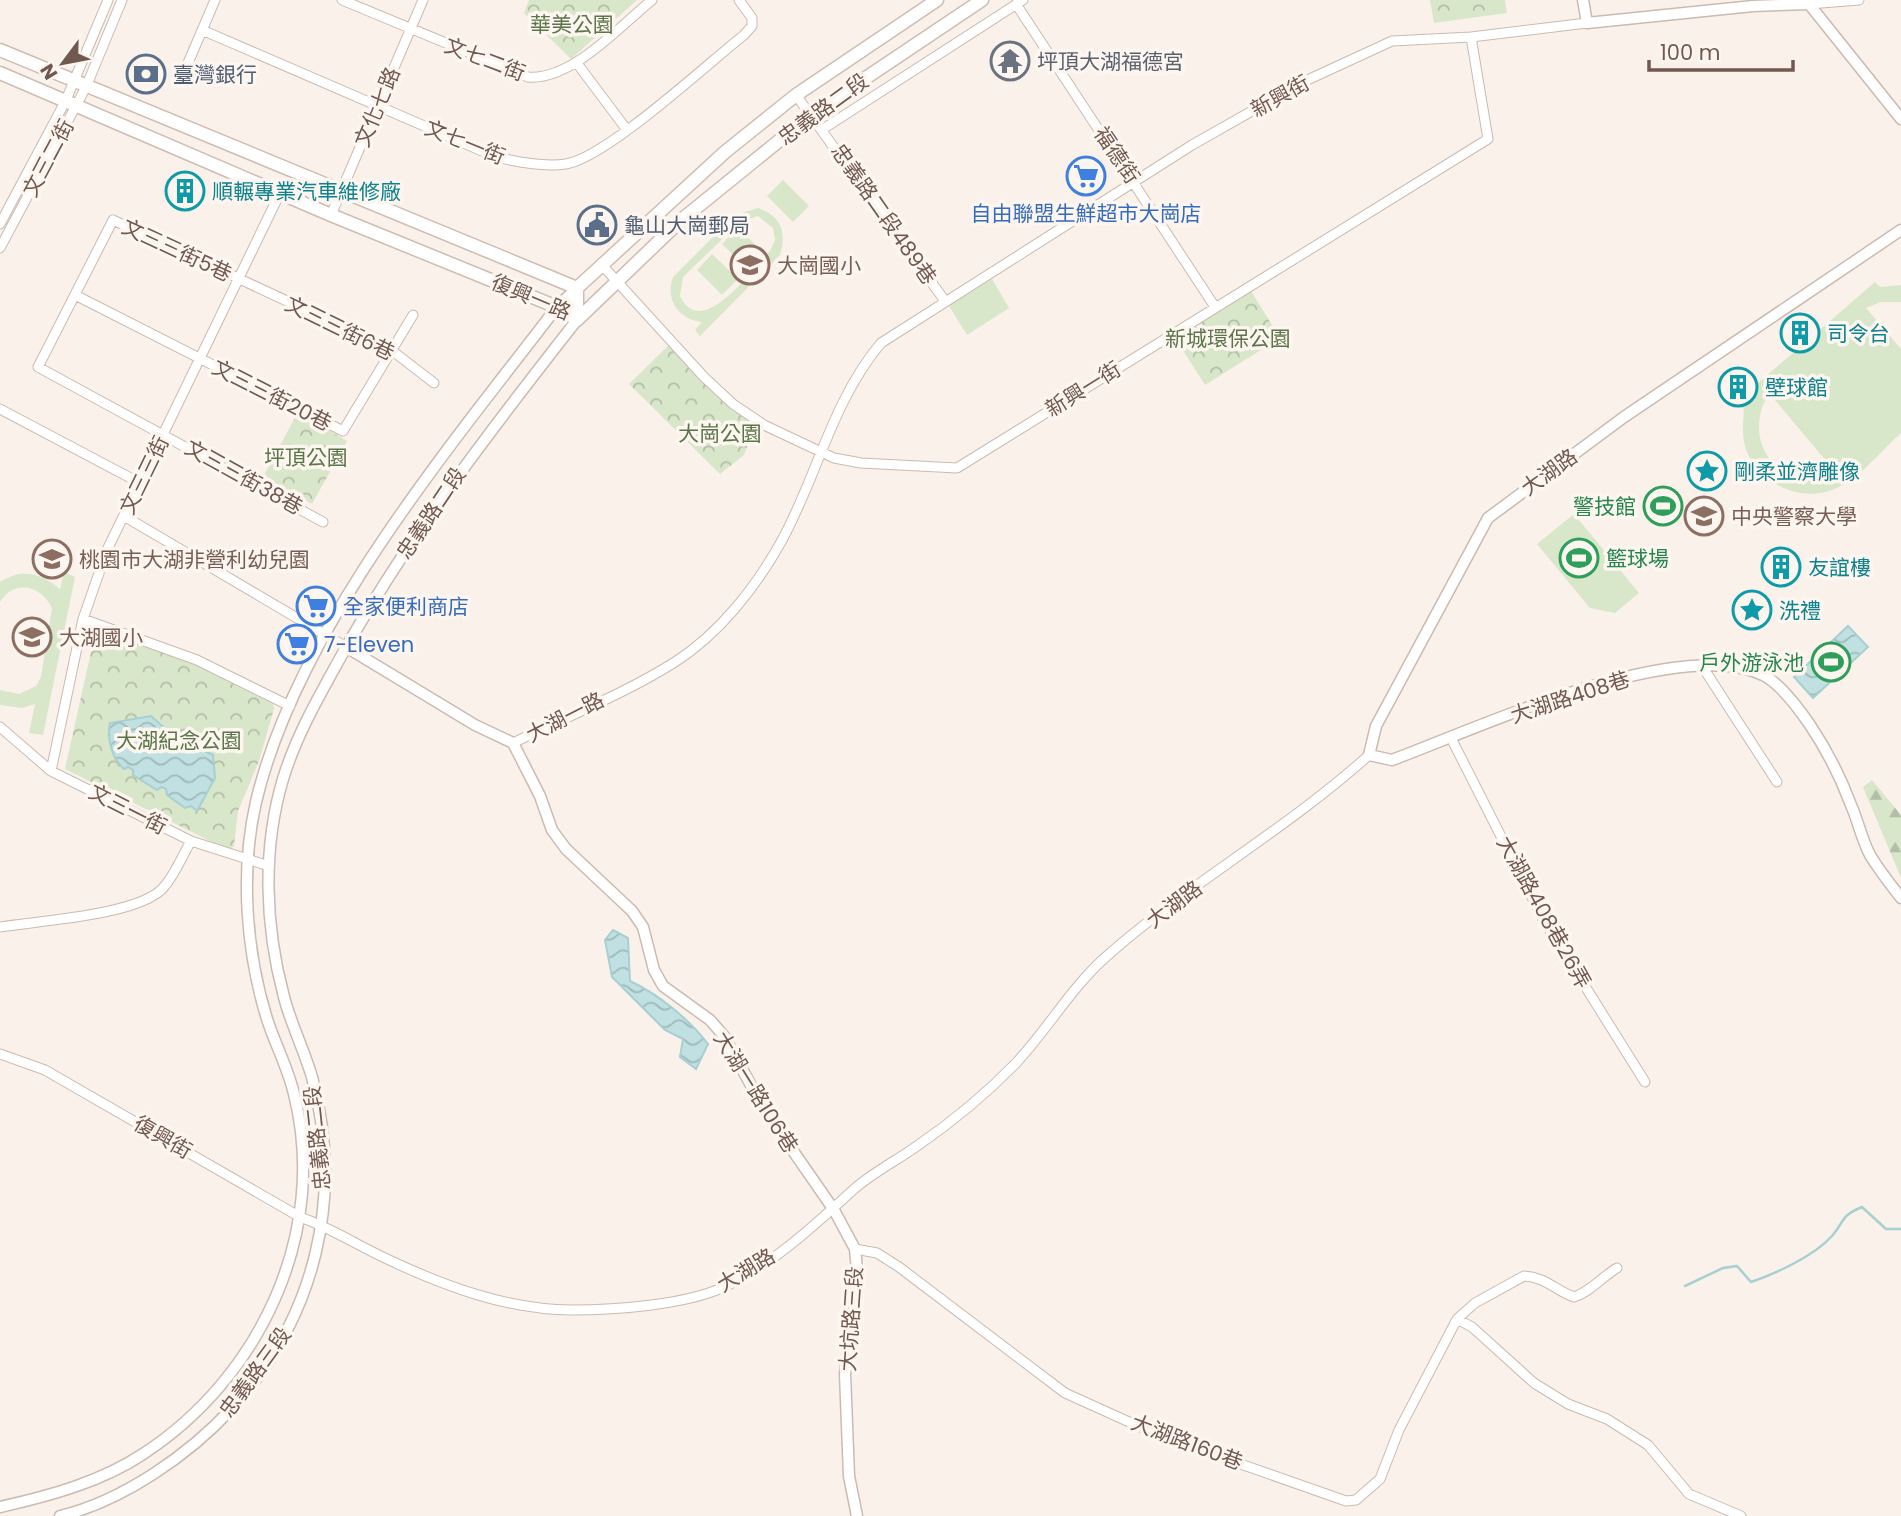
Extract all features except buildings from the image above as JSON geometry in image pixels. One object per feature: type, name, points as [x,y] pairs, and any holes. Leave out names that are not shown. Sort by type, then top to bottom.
[{"type":"main road","name":"忠義路二段","points":[[577,288],[725,152],[796,95],[937,0]]},
{"type":"main road","name":"忠義路二段","points":[[577,320],[680,221],[812,114],[982,0]]},
{"type":"main road","name":"復興一路","points":[[0,50],[577,288],[577,320]]},
{"type":"main road","name":"復興一路","points":[[0,73],[331,215],[557,307],[577,320]]},
{"type":"street","points":[[80,84],[108,0]]},
{"type":"street","points":[[71,103],[122,0]]},
{"type":"street","points":[[188,63],[215,0]]},
{"type":"street","name":"文七二街","points":[[342,0],[528,77],[544,79],[576,62],[652,0]]},
{"type":"street","name":"文化七路","points":[[331,215],[423,0]]},
{"type":"street","name":"文七一街","points":[[202,30],[496,157],[517,162],[566,164],[600,150],[627,130],[752,26],[752,18],[739,0]]},
{"type":"street","points":[[1583,0],[1587,23]]},
{"type":"street","name":"新興街","points":[[821,452],[860,368],[881,343],[1135,182],[1303,82],[1392,41],[1471,37],[1753,6],[1859,0]]},
{"type":"street","points":[[823,129],[1020,2]]},
{"type":"street","name":"福德街","points":[[1020,2],[1215,307]]},
{"type":"street","points":[[1809,4],[1901,119]]},
{"type":"street","name":"新興一街","points":[[601,264],[733,404],[764,425],[821,452],[861,463],[957,468],[1488,139],[1471,37]]},
{"type":"street","points":[[576,62],[627,130]]},
{"type":"street","name":"忠義路二段489巷","points":[[796,95],[945,301]]},
{"type":"street","name":"文三二街","points":[[0,224],[71,103]]},
{"type":"street","name":"文三二街","points":[[0,248],[71,103]]},
{"type":"street","name":"文三三街","points":[[51,771],[83,619],[107,550],[241,281],[280,193]]},
{"type":"street","name":"文三三街5巷","points":[[77,296],[113,220],[241,281]]},
{"type":"street","name":"大湖路","points":[[323,1225],[388,1260],[518,1307],[572,1310],[653,1303],[714,1291],[741,1277],[834,1210],[853,1190],[947,1125],[1009,1070],[1041,1037],[1105,958],[1157,915],[1322,794],[1369,755],[1376,726],[1488,518],[1624,417],[1901,230]]},
{"type":"street","name":"文三三街6巷","points":[[241,281],[390,349],[434,383]]},
{"type":"street","name":"忠義路二段","points":[[300,1217],[303,1192],[301,1144],[294,1094],[267,1018],[252,961],[249,862],[255,806],[274,736],[326,634],[447,451],[557,307],[577,288]]},
{"type":"street","name":"文三三街20巷","points":[[77,296],[343,432],[390,349]]},
{"type":"street","name":"文三三街38巷","points":[[77,296],[38,367],[165,433],[323,522]]},
{"type":"street","points":[[390,349],[412,315]]},
{"type":"street","name":"忠義路二段","points":[[323,1225],[323,1161],[318,1110],[312,1077],[284,998],[269,917],[269,846],[282,781],[299,731],[383,583],[468,459],[577,320]]},
{"type":"street","points":[[0,409],[140,483]]},
{"type":"street","name":"大湖一路","points":[[124,516],[475,725],[513,743],[675,662],[706,638],[737,605],[781,542],[821,452]]},
{"type":"street","points":[[83,619],[197,660],[290,706]]},
{"type":"street","name":"大湖路408巷","points":[[1369,755],[1392,760],[1594,685],[1623,677],[1720,664],[1765,676],[1788,697],[1810,725],[1851,803],[1869,853],[1901,898]]},
{"type":"street","points":[[1702,666],[1777,782]]},
{"type":"street","name":"文三一街","points":[[0,727],[51,771],[191,841],[249,862],[269,866]]},
{"type":"street","name":"大湖路408巷26弄","points":[[1451,738],[1544,919],[1646,1082]]},
{"type":"street","name":"大湖一路106巷","points":[[513,743],[540,796],[552,830],[566,849],[632,911],[643,927],[654,970],[663,986],[710,1020],[724,1036],[764,1108],[834,1210]]},
{"type":"street","points":[[0,927],[124,909],[151,899],[163,888],[191,841]]},
{"type":"street","name":"復興街","points":[[0,1055],[45,1070],[300,1217],[323,1225]]},
{"type":"street","name":"大坑路三段","points":[[834,1210],[855,1249],[858,1280],[845,1374],[849,1476],[857,1516]]},
{"type":"street","name":"忠義路三段","points":[[0,1507],[81,1484],[142,1455],[168,1436],[221,1386],[272,1309],[285,1274],[300,1217]]},
{"type":"street","name":"忠義路三段","points":[[60,1516],[105,1499],[167,1465],[209,1434],[243,1396],[279,1347],[299,1309],[323,1225]]},
{"type":"street","name":"大湖路160巷","points":[[855,1249],[877,1253],[899,1267],[1065,1393],[1158,1435],[1346,1501],[1356,1500],[1380,1479],[1399,1430],[1457,1319]]},
{"type":"street","points":[[1617,1268],[1596,1281],[1586,1293],[1574,1297],[1561,1292],[1549,1281],[1524,1276],[1475,1303],[1457,1319],[1472,1327],[1534,1382],[1568,1404],[1607,1419],[1648,1445],[1689,1494],[1741,1516]]},
{"type":"green space","name":"華美公園","points":[[529,0],[637,0],[571,59],[524,13]]},
{"type":"green space","points":[[1430,0],[1505,0],[1507,13],[1434,23]]},
{"type":"green space","points":[[783,180],[809,206],[793,222],[767,196]]},
{"type":"green space","points":[[758,208],[772,215],[782,232],[780,255],[700,336],[695,330],[702,322],[680,313],[672,301],[673,277],[735,215]],"holes":[[[758,216],[773,228],[775,240],[770,251],[739,285],[713,307],[701,311],[689,308],[680,296],[683,277],[740,222]]]},
{"type":"green space","points":[[738,228],[764,253],[748,269],[722,244]]},
{"type":"green space","points":[[712,254],[738,279],[722,295],[697,270]]},
{"type":"green space","points":[[992,279],[1009,308],[967,335],[949,306]]},
{"type":"green space","points":[[1875,282],[1880,287],[1901,285],[1901,302],[1881,302],[1866,308],[1901,349],[1901,433],[1849,481],[1829,491],[1804,493],[1792,491],[1770,480],[1760,472],[1747,452],[1743,436],[1744,409],[1737,401]],"holes":[[[1769,393],[1833,469],[1813,475],[1796,475],[1781,469],[1770,458],[1762,445],[1759,429],[1761,411]]]},
{"type":"green space","name":"新城環保公園","points":[[1251,291],[1280,338],[1205,385],[1175,338]]},
{"type":"green space","name":"大崗公園","points":[[669,345],[756,423],[744,455],[720,474],[629,384]]},
{"type":"green space","name":"坪頂公園","points":[[298,412],[347,441],[312,504],[263,477]]},
{"type":"green space","points":[[1574,514],[1639,593],[1615,613],[1590,608],[1537,544]]},
{"type":"green space","points":[[64,572],[75,577],[43,735],[29,733],[35,704],[22,708],[0,705],[0,690],[19,694],[36,686],[41,677],[52,608],[41,594],[27,588],[12,590],[0,602],[0,582],[16,575],[31,574],[60,589]]},
{"type":"green space","name":"大湖紀念公園","points":[[97,625],[229,676],[273,702],[274,709],[259,761],[238,811],[234,846],[228,850],[65,769]]},
{"type":"green space","points":[[1872,780],[1901,815],[1901,878],[1863,787]]},
{"type":"water","name":"戶外游泳池","points":[[1848,626],[1868,647],[1813,698],[1794,677]]},
{"type":"water","points":[[151,716],[171,734],[213,755],[215,778],[197,811],[191,806],[185,808],[167,795],[166,789],[161,787],[157,790],[133,775],[133,770],[128,767],[124,769],[113,753],[109,735],[110,723]]},
{"type":"water","points":[[613,930],[628,938],[630,981],[672,1008],[692,1025],[708,1044],[696,1069],[680,1057],[683,1039],[665,1030],[612,977],[605,940]]},
{"type":"waterway","points":[[1685,1286],[1723,1268],[1737,1266],[1751,1282],[1794,1264],[1832,1236],[1846,1216],[1862,1207],[1886,1229],[1901,1229]]},
{"type":"place","name":"坪頂大湖福德宮","points":[[1010,61]]},
{"type":"place","name":"臺灣銀行","points":[[146,74]]},
{"type":"place","name":"自由聯盟生鮮超市大崗店","points":[[1086,176]]},
{"type":"place","name":"順輾專業汽車維修廠","points":[[185,191]]},
{"type":"place","name":"龜山大崗郵局","points":[[597,225]]},
{"type":"place","name":"大崗國小","points":[[750,265]]},
{"type":"place","name":"司令台","points":[[1800,333]]},
{"type":"place","name":"壁球館","points":[[1738,387]]},
{"type":"place","name":"剛柔並濟雕像","points":[[1707,471]]},
{"type":"place","name":"警技館","points":[[1663,506]]},
{"type":"place","name":"中央警察大學","points":[[1704,516]]},
{"type":"place","name":"籃球場","points":[[1579,558]]},
{"type":"place","name":"桃園市大湖非營利幼兒園","points":[[52,559]]},
{"type":"place","name":"友誼樓","points":[[1781,567]]},
{"type":"place","name":"全家便利商店","points":[[316,606]]},
{"type":"place","name":"洗禮","points":[[1752,610]]},
{"type":"place","name":"大湖國小","points":[[32,637]]},
{"type":"place","name":"7-Eleven","points":[[297,644]]},
{"type":"place","name":"戶外游泳池","points":[[1831,662]]}]
